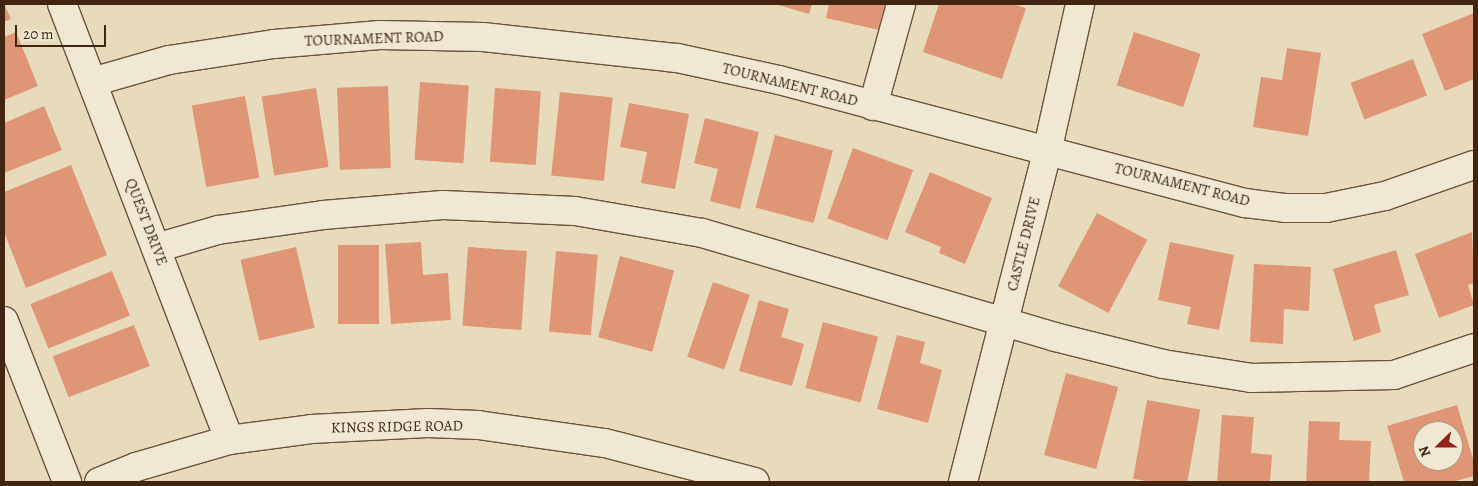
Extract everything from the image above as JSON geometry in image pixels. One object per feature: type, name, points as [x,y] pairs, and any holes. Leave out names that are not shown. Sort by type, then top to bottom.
[{"type":"street","name":"QUEST DRIVE","points":[[62,4],[229,440]]},
{"type":"street","points":[[873,106],[902,4]]},
{"type":"street","name":"CASTLE DRIVE","points":[[963,482],[1047,152],[1080,4]]},
{"type":"street","name":"TOURNAMENT ROAD","points":[[92,82],[169,60],[274,44],[430,35],[483,37],[677,58],[873,106],[1245,203],[1285,208],[1326,208],[1385,196],[1474,165]]},
{"type":"street","points":[[156,248],[218,230],[322,215],[443,206],[575,211],[702,233],[1004,320],[1055,337],[1163,364],[1251,378],[1394,375],[1474,348]]},
{"type":"street","points":[[4,321],[67,482]]},
{"type":"street","name":"KINGS RIDGE ROAD","points":[[99,482],[136,468],[229,440],[366,425],[478,425],[604,443],[755,482]]},
{"type":"building","points":[[4,4],[11,19],[4,22]]},
{"type":"building","points":[[775,4],[812,4],[809,14]]},
{"type":"building","points":[[829,4],[885,4],[879,30],[826,18]]},
{"type":"building","points":[[939,4],[1012,4],[1026,8],[1002,79],[923,52]]},
{"type":"building","points":[[1474,13],[1474,79],[1445,91],[1422,34]]},
{"type":"building","points":[[16,32],[38,86],[4,100],[4,37]]},
{"type":"building","points":[[1134,32],[1201,54],[1183,107],[1117,85]]},
{"type":"building","points":[[1287,48],[1321,53],[1308,136],[1253,127],[1261,77],[1282,80]]},
{"type":"building","points":[[1413,59],[1427,95],[1364,119],[1350,83]]},
{"type":"building","points":[[420,82],[469,85],[463,163],[415,160]]},
{"type":"building","points":[[388,86],[391,168],[340,170],[337,88]]},
{"type":"building","points":[[316,88],[329,167],[274,176],[262,97]]},
{"type":"building","points":[[495,88],[541,91],[536,165],[490,162]]},
{"type":"building","points":[[560,92],[613,98],[604,181],[551,176]]},
{"type":"building","points":[[245,96],[259,178],[206,187],[192,105]]},
{"type":"building","points":[[629,103],[689,114],[675,189],[641,183],[647,152],[620,147]]},
{"type":"building","points":[[44,106],[62,150],[4,173],[4,123]]},
{"type":"building","points":[[705,118],[759,132],[740,209],[710,201],[718,169],[694,163]]},
{"type":"building","points":[[775,135],[833,151],[814,223],[756,207]]},
{"type":"building","points":[[853,148],[913,170],[887,240],[827,218]]},
{"type":"building","points":[[71,165],[107,255],[26,288],[4,232],[4,192]]},
{"type":"building","points":[[930,172],[992,198],[965,264],[939,253],[941,247],[905,232]]},
{"type":"building","points":[[1097,213],[1147,240],[1108,313],[1058,286]]},
{"type":"building","points":[[1472,232],[1474,283],[1468,285],[1474,305],[1439,318],[1415,254]]},
{"type":"building","points":[[421,242],[423,275],[448,273],[451,320],[391,324],[385,244]]},
{"type":"building","points":[[1170,242],[1234,255],[1219,330],[1187,324],[1191,307],[1158,300]]},
{"type":"building","points":[[338,245],[379,245],[379,324],[338,324]]},
{"type":"building","points":[[296,247],[315,328],[259,341],[240,260]]},
{"type":"building","points":[[468,247],[527,251],[521,330],[462,326]]},
{"type":"building","points":[[1396,250],[1409,295],[1374,305],[1381,332],[1354,341],[1333,269]]},
{"type":"building","points":[[556,251],[598,255],[591,335],[549,332]]},
{"type":"building","points":[[620,256],[674,270],[652,352],[598,337]]},
{"type":"building","points":[[1254,264],[1311,267],[1309,311],[1284,309],[1283,344],[1250,342]]},
{"type":"building","points":[[112,271],[130,316],[48,348],[30,304]]},
{"type":"building","points":[[713,282],[750,295],[724,369],[687,357]]},
{"type":"building","points":[[759,300],[789,309],[781,337],[804,344],[792,386],[739,371]]},
{"type":"building","points":[[823,322],[878,337],[860,402],[805,388]]},
{"type":"building","points":[[134,325],[150,366],[69,397],[53,356]]},
{"type":"building","points":[[897,335],[925,342],[920,363],[942,370],[928,423],[877,409]]},
{"type":"building","points":[[1066,373],[1118,387],[1096,469],[1044,455]]},
{"type":"building","points":[[1147,400],[1200,409],[1187,482],[1151,482],[1133,479]]},
{"type":"building","points":[[1457,405],[1462,421],[1413,421],[1413,471],[1463,471],[1463,425],[1474,462],[1474,476],[1452,482],[1404,482],[1387,426]]},
{"type":"building","points":[[1222,415],[1254,417],[1251,453],[1272,455],[1270,482],[1217,482]]},
{"type":"building","points":[[1309,421],[1340,422],[1339,440],[1371,441],[1369,482],[1306,482]]}]
